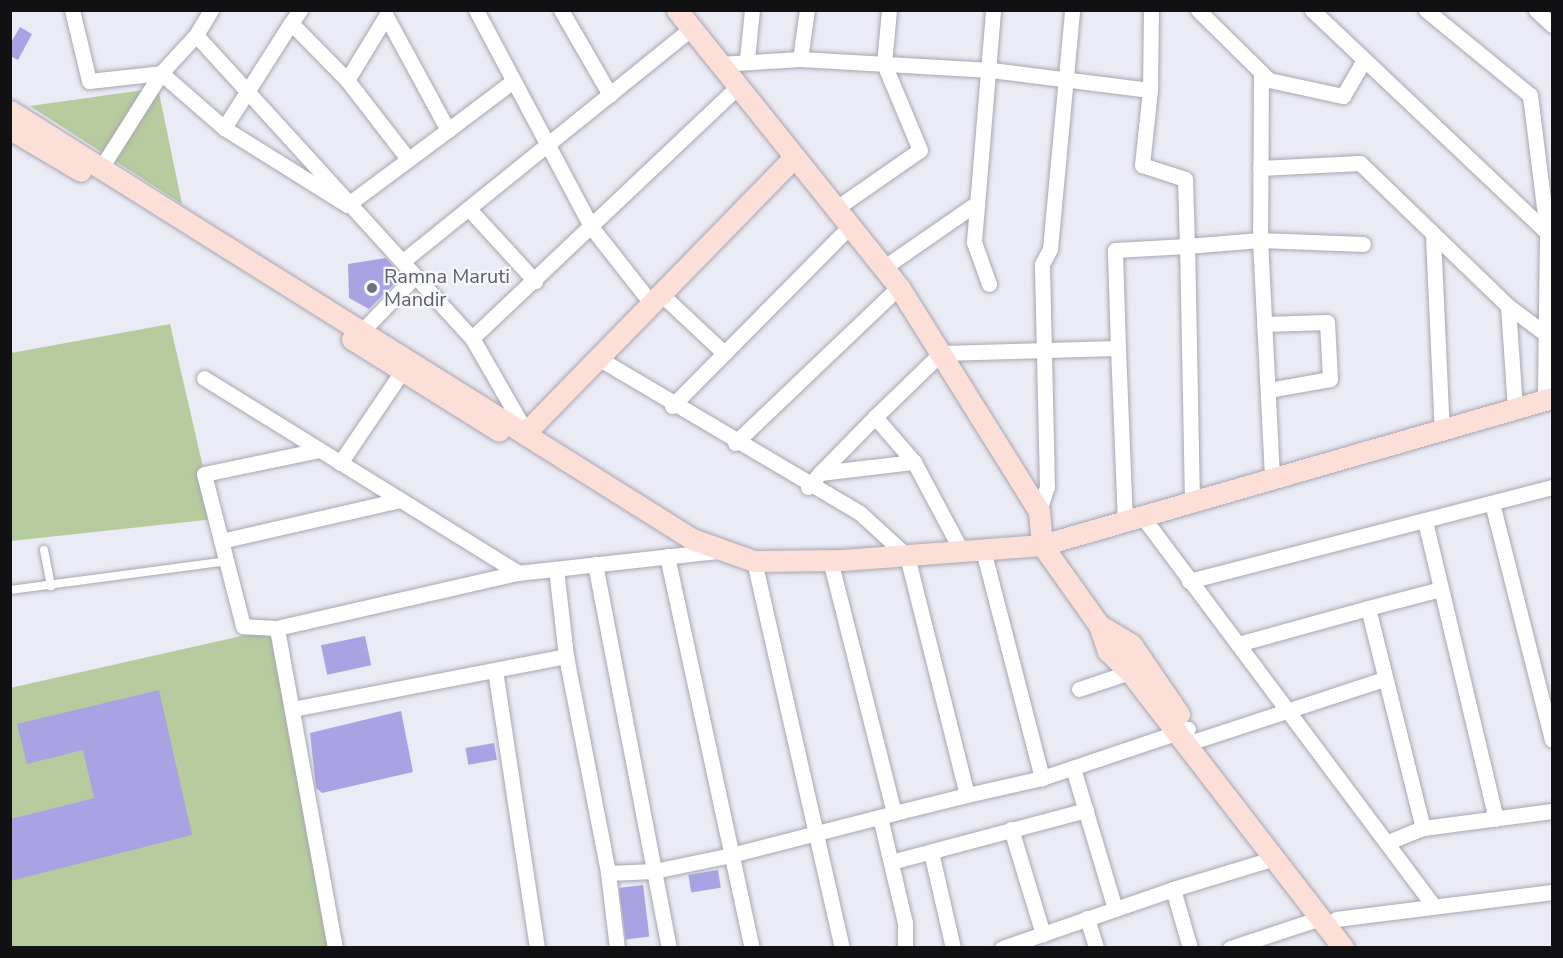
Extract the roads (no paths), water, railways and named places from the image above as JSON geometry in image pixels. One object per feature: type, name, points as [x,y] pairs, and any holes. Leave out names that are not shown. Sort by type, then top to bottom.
[{"type":"street","points":[[72,10],[89,81],[161,73],[224,128],[347,205]]},
{"type":"street","points":[[101,168],[161,73],[196,36],[211,10]]},
{"type":"street","points":[[476,10],[591,228],[656,298],[724,353]]},
{"type":"street","points":[[561,10],[610,95]]},
{"type":"street","points":[[677,10],[793,158],[899,287],[1039,511]]},
{"type":"street","points":[[747,59],[752,10]]},
{"type":"street","points":[[800,59],[807,10]]},
{"type":"street","points":[[836,209],[920,150],[884,64],[889,10]]},
{"type":"street","points":[[989,284],[974,242],[991,70],[993,10]]},
{"type":"street","points":[[1072,10],[1050,249],[1042,264],[1047,487],[1039,511],[1042,544],[1099,625],[1124,636],[1137,668],[1275,858],[1308,892]]},
{"type":"street","points":[[1151,10],[1150,90],[1143,165],[1185,179],[1192,502]]},
{"type":"street","points":[[1198,10],[1269,80],[1343,96],[1364,60]]},
{"type":"street","points":[[1312,10],[1547,232]]},
{"type":"street","points":[[10,111],[526,432],[692,539],[717,551],[754,561],[907,556],[1042,544],[1549,399],[1547,232],[1530,95],[1426,10]]},
{"type":"street","points":[[1536,10],[1552,25]]},
{"type":"street","points":[[388,13],[448,130]]},
{"type":"street","points":[[347,80],[388,13]]},
{"type":"street","points":[[224,128],[296,17],[408,159]]},
{"type":"street","points":[[403,261],[691,29]]},
{"type":"street","points":[[196,36],[250,91],[347,205],[403,261],[414,277],[472,338],[526,432]]},
{"type":"street","points":[[719,64],[747,59],[800,59],[991,70],[1150,90]]},
{"type":"street","points":[[1261,72],[1260,240],[1272,479]]},
{"type":"street","points":[[347,205],[513,81]]},
{"type":"street","points":[[472,338],[591,228],[737,87]]},
{"type":"street","points":[[10,129],[652,532],[676,542],[692,539]]},
{"type":"street","points":[[526,432],[793,158]]},
{"type":"street","points":[[1260,168],[1360,164],[1508,306],[1547,335]]},
{"type":"street","points":[[884,268],[977,203]]},
{"type":"street","points":[[469,209],[535,281]]},
{"type":"street","points":[[672,406],[849,227]]},
{"type":"street","points":[[1433,236],[1442,431]]},
{"type":"street","points":[[1363,244],[1260,240],[1115,250],[1118,348],[1133,519],[1190,581],[1238,644],[1283,710],[1388,842],[1433,904]]},
{"type":"street","points":[[363,330],[414,277]]},
{"type":"street","points":[[735,443],[899,287]]},
{"type":"street","points":[[1508,306],[1515,410]]},
{"type":"street","points":[[1264,324],[1326,322],[1330,379],[1268,390]]},
{"type":"street","points":[[808,487],[941,353],[1118,348]]},
{"type":"street","points":[[598,358],[672,406],[808,487],[860,513],[907,556],[967,795]]},
{"type":"street","points":[[340,463],[401,373]]},
{"type":"street","points":[[204,378],[518,573]]},
{"type":"street","points":[[875,417],[914,462],[972,551],[1042,778]]},
{"type":"street","points":[[319,450],[204,474],[243,626],[277,628],[518,573],[717,551]]},
{"type":"street","points":[[820,473],[914,462]]},
{"type":"street","points":[[1190,581],[1552,487]]},
{"type":"street","points":[[221,541],[400,500]]},
{"type":"street","points":[[1492,503],[1552,740]]},
{"type":"street","points":[[1425,521],[1496,819]]},
{"type":"street","points":[[667,556],[752,948]]},
{"type":"street","points":[[830,560],[886,815],[905,948]]},
{"type":"street","points":[[754,561],[842,948]]},
{"type":"street","points":[[595,564],[669,948]]},
{"type":"street","points":[[556,569],[566,656],[608,873],[617,948]]},
{"type":"street","points":[[1238,644],[1441,589]]},
{"type":"street","points":[[1368,608],[1423,828]]},
{"type":"street","points":[[277,628],[335,948]]},
{"type":"street","points":[[293,709],[566,656]]},
{"type":"street","points":[[1079,689],[1137,668]]},
{"type":"street","points":[[495,670],[537,948]]},
{"type":"street","points":[[608,873],[654,871],[731,855],[1042,778],[1384,679]]},
{"type":"street","points":[[1187,737],[1328,918],[1358,948]]},
{"type":"street","points":[[1073,768],[1115,909]]},
{"type":"street","points":[[891,862],[1086,810]]},
{"type":"street","points":[[1388,842],[1423,828],[1552,810]]},
{"type":"street","points":[[1011,829],[1043,934]]},
{"type":"street","points":[[931,852],[953,948]]},
{"type":"street","points":[[1012,946],[1173,888],[1275,858]]},
{"type":"street","points":[[1173,888],[1190,948]]},
{"type":"street","points":[[1230,948],[1328,918],[1433,904],[1552,892]]},
{"type":"street","points":[[1087,918],[1096,948]]},
{"type":"street","points":[[1328,918],[1343,948]]},
{"type":"lane","points":[[44,550],[51,586]]},
{"type":"lane","points":[[10,590],[226,561]]},
{"type":"place","name":"Ramna Maruti Mandir","points":[[372,288]]}]
